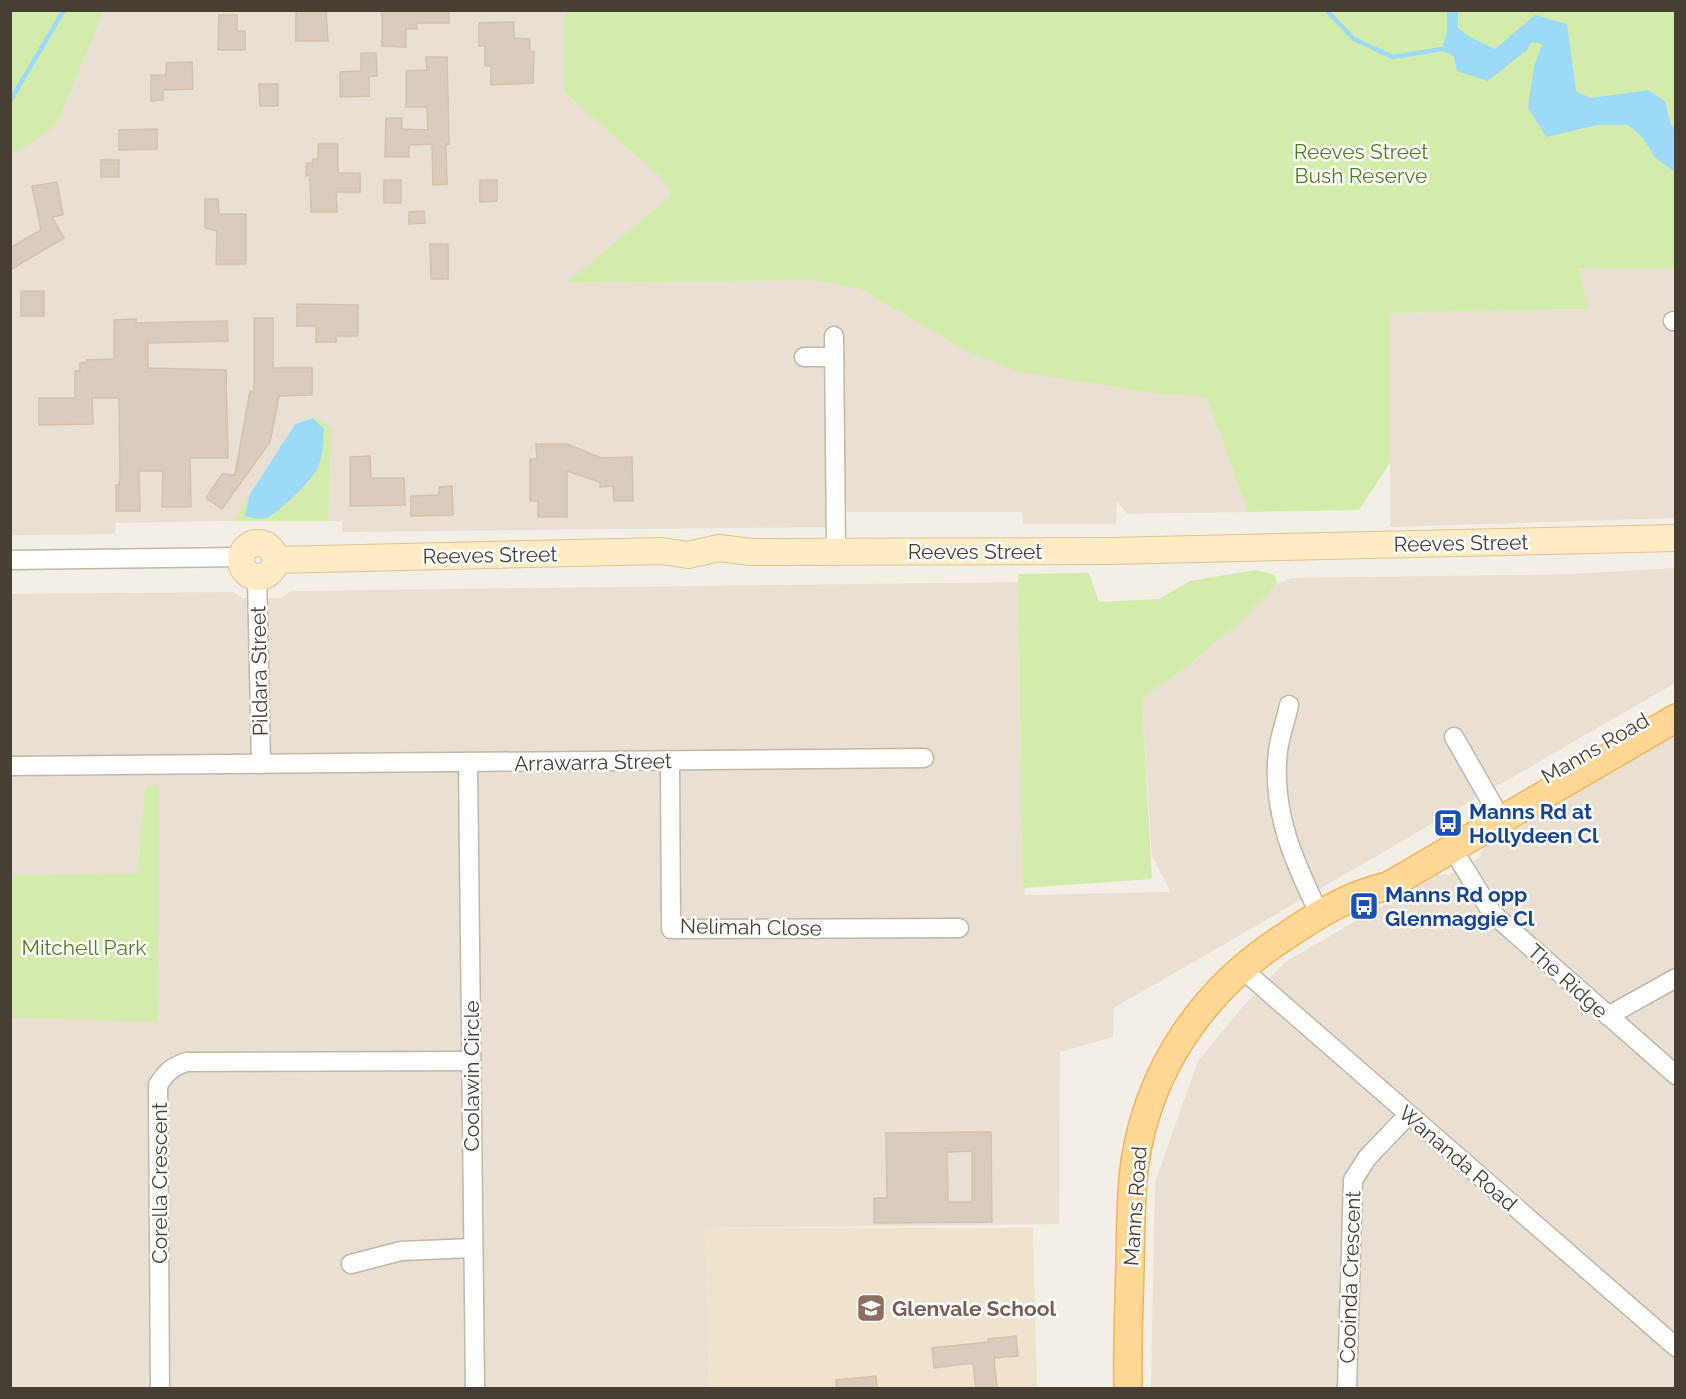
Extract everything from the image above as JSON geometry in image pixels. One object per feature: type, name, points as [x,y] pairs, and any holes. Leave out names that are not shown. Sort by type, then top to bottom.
[{"type":"main road","name":"Manns Road","points":[[1363,891],[1388,886],[1452,848],[1497,813],[1676,702]]},
{"type":"main road","name":"Manns Road","points":[[1127,1381],[1132,1185],[1143,1125],[1156,1087],[1177,1045],[1214,994],[1241,968],[1269,946],[1363,891],[1383,870],[1497,813],[1676,718]]},
{"type":"street","points":[[834,336],[836,551]]},
{"type":"street","points":[[804,357],[834,357]]},
{"type":"street","name":"Reeves Street","points":[[275,560],[662,551],[688,555],[719,548],[751,552],[1122,551],[1676,538]]},
{"type":"street","points":[[256,542],[268,545],[275,560],[268,574],[257,577],[246,573],[240,557],[246,547],[256,542]]},
{"type":"street","points":[[10,560],[240,557]]},
{"type":"street","name":"Pildara Street","points":[[257,577],[261,764]]},
{"type":"street","points":[[1289,705],[1278,751],[1277,804],[1294,861],[1320,915]]},
{"type":"street","points":[[1454,737],[1497,813]]},
{"type":"street","name":"Arrawarra Street","points":[[261,764],[924,758]]},
{"type":"street","name":"Nelimah Close","points":[[670,761],[672,928],[959,928]]},
{"type":"street","name":"Coolawin Circle","points":[[468,763],[475,1389]]},
{"type":"street","points":[[10,766],[261,764]]},
{"type":"street","name":"The Ridge","points":[[1452,848],[1492,913],[1676,1075]]},
{"type":"street","name":"Wananda Road","points":[[1241,968],[1676,1347]]},
{"type":"street","points":[[1608,1016],[1676,978]]},
{"type":"street","name":"Corella Crescent","points":[[160,1389],[158,1085],[164,1075],[174,1066],[187,1062],[471,1061]]},
{"type":"street","name":"Cooinda Crescent","points":[[1347,1389],[1353,1180],[1366,1158],[1408,1115]]},
{"type":"street","points":[[351,1264],[401,1251],[472,1248]]},
{"type":"shaded area","points":[[104,10],[565,11],[565,93],[665,180],[672,196],[567,283],[874,279],[1206,397],[1248,512],[1128,514],[1117,502],[1116,524],[1023,524],[1022,512],[845,512],[843,527],[342,532],[342,521],[328,521],[332,429],[316,417],[295,424],[233,521],[115,523],[115,534],[11,535],[11,154],[21,150],[56,124]]},
{"type":"shaded area","points":[[1579,268],[1675,269],[1675,518],[1390,527],[1390,313],[1587,309]]},
{"type":"shaded area","points":[[1675,568],[1675,683],[1114,1008],[1113,1037],[1060,1052],[1059,1224],[705,1228],[709,1388],[11,1388],[10,594],[233,592],[242,598],[281,598],[290,591],[1018,582],[1025,895],[1171,892],[1152,856],[1142,698],[1179,673],[1238,624],[1277,584],[1291,578],[1573,574]]},
{"type":"shaded area","points":[[1675,736],[1675,1388],[1151,1388],[1155,1182],[1198,1061],[1244,1005],[1285,962],[1437,874],[1448,875],[1479,858],[1483,848]]},
{"type":"shaded area","name":"Glenvale School","points":[[705,1228],[1033,1228],[1037,1388],[709,1388]]},
{"type":"green space","points":[[10,11],[104,11],[56,125],[21,150],[11,154]]},
{"type":"green space","name":"Reeves Street Bush Reserve","points":[[565,11],[1675,11],[1675,130],[1671,126],[1665,101],[1648,90],[1590,98],[1578,93],[1578,130],[1598,125],[1628,125],[1643,138],[1655,158],[1675,172],[1675,269],[1579,268],[1588,309],[1390,313],[1390,463],[1359,510],[1248,512],[1206,397],[1161,394],[1019,372],[972,354],[861,289],[813,280],[566,283],[671,196],[664,180],[565,93]]},
{"type":"green space","points":[[316,417],[332,429],[328,521],[233,521],[249,496],[245,516],[324,429],[313,418]]},
{"type":"green space","points":[[1255,570],[1275,575],[1277,584],[1238,624],[1179,673],[1142,698],[1152,879],[1023,888],[1018,574],[1089,573],[1099,602],[1159,599],[1190,581]]},
{"type":"green space","name":"Mitchell Park","points":[[159,785],[158,1022],[11,1018],[11,876],[138,873],[145,787]]},
{"type":"water","points":[[1447,11],[1458,11],[1458,28],[1470,37],[1495,49],[1535,15],[1567,24],[1576,91],[1590,98],[1648,90],[1665,101],[1671,125],[1675,130],[1675,172],[1655,158],[1643,138],[1628,125],[1598,125],[1546,137],[1528,107],[1534,67],[1542,44],[1532,42],[1527,50],[1488,81],[1457,71],[1454,57],[1442,49],[1447,31]]},
{"type":"water","points":[[313,418],[324,429],[321,456],[312,476],[287,503],[268,517],[259,519],[245,516],[249,496],[295,424]]},
{"type":"building","points":[[296,10],[326,10],[328,41],[296,41]]},
{"type":"building","points":[[382,10],[449,10],[449,23],[417,23],[417,29],[406,29],[406,47],[382,46]]},
{"type":"building","points":[[219,15],[237,15],[237,31],[245,31],[245,50],[218,50]]},
{"type":"building","points":[[514,22],[514,38],[530,39],[530,52],[534,52],[533,83],[491,85],[491,66],[485,66],[485,46],[479,46],[479,23]]},
{"type":"building","points":[[361,53],[376,53],[377,76],[369,76],[369,96],[340,97],[340,72],[361,71]]},
{"type":"building","points":[[426,57],[447,57],[449,144],[446,144],[447,184],[433,185],[432,144],[409,145],[409,157],[385,157],[386,118],[402,118],[402,129],[428,130],[427,107],[406,107],[406,71],[427,70]]},
{"type":"building","points":[[192,62],[193,89],[163,90],[163,100],[151,101],[151,75],[166,75],[166,63]]},
{"type":"building","points":[[259,84],[278,84],[278,106],[260,106]]},
{"type":"building","points":[[157,129],[157,149],[119,150],[119,130]]},
{"type":"building","points":[[318,144],[338,144],[338,173],[360,173],[360,192],[336,192],[337,212],[311,212],[310,175],[306,176],[306,163],[312,163],[313,159],[318,159]]},
{"type":"building","points":[[101,160],[119,160],[119,177],[101,177]]},
{"type":"building","points":[[384,180],[401,180],[401,203],[384,203]]},
{"type":"building","points":[[480,180],[497,180],[497,201],[480,202]]},
{"type":"building","points":[[57,182],[63,215],[52,217],[64,238],[10,270],[10,248],[41,230],[32,186]]},
{"type":"building","points":[[205,199],[218,199],[219,214],[246,214],[246,264],[216,264],[217,231],[205,228]]},
{"type":"building","points":[[424,211],[425,223],[409,224],[409,212]]},
{"type":"building","points":[[430,244],[448,244],[448,279],[431,279]]},
{"type":"building","points":[[21,291],[44,291],[44,316],[21,316]]},
{"type":"building","points":[[297,304],[358,305],[358,336],[336,336],[336,342],[316,342],[316,326],[297,326]]},
{"type":"building","points":[[254,318],[273,318],[273,368],[312,368],[312,395],[279,396],[270,442],[222,509],[206,498],[222,474],[235,475],[250,391],[254,392]]},
{"type":"building","points":[[136,319],[136,323],[227,321],[228,341],[148,343],[148,368],[226,370],[228,458],[190,458],[191,507],[162,507],[163,471],[139,471],[140,511],[116,511],[116,485],[119,485],[120,478],[119,398],[92,398],[93,424],[39,425],[39,398],[75,398],[75,371],[80,371],[80,363],[87,362],[87,360],[114,359],[114,320]]},
{"type":"building","points":[[536,444],[567,444],[601,458],[632,457],[633,501],[614,501],[613,486],[600,487],[600,482],[567,471],[567,517],[538,517],[538,501],[530,501],[530,459],[537,459]]},
{"type":"building","points":[[370,456],[371,478],[404,478],[405,505],[350,506],[350,457]]},
{"type":"building","points":[[452,486],[453,515],[411,516],[411,496],[439,495],[439,487]]},
{"type":"building","points":[[991,1132],[992,1222],[874,1223],[874,1198],[887,1198],[886,1133]],"holes":[[[972,1151],[972,1202],[948,1202],[947,1152]]]},
{"type":"building","points":[[1016,1336],[1018,1356],[994,1358],[997,1389],[976,1389],[973,1363],[934,1368],[932,1348],[989,1342],[988,1339]]},
{"type":"building","points":[[876,1376],[877,1389],[836,1389],[836,1380]]},
{"type":"waterway","points":[[10,101],[64,10]]},
{"type":"waterway","points":[[1326,10],[1354,39],[1393,57],[1447,50]]},
{"type":"place","name":"Manns Rd at Hollydeen Cl","points":[[1448,823]]},
{"type":"place","name":"Manns Rd opp Glenmaggie Cl","points":[[1364,906]]},
{"type":"place","name":"Glenvale School","points":[[871,1308]]}]
